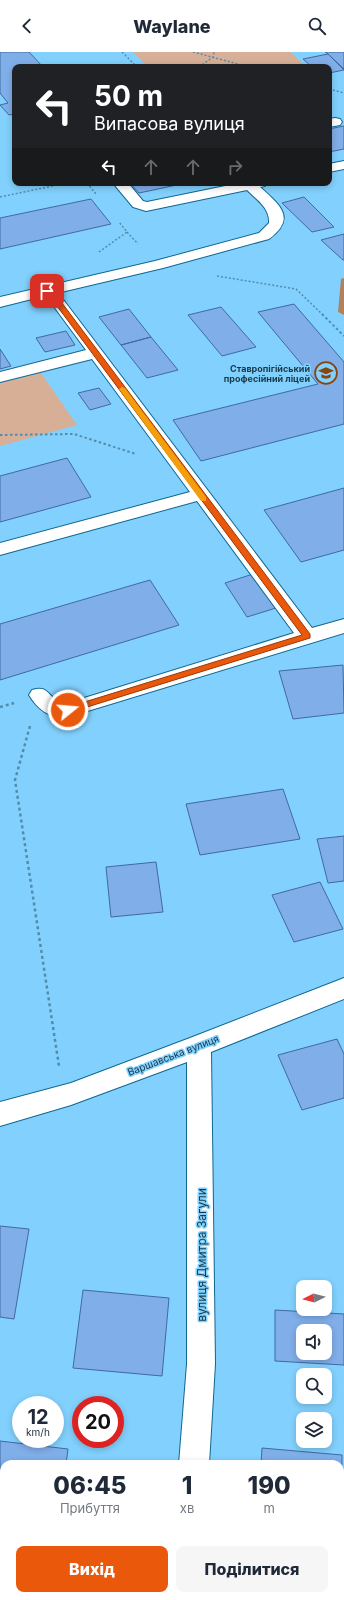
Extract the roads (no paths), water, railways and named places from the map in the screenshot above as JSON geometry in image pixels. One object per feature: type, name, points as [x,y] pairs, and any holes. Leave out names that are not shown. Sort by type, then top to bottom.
[{"type":"street","points":[[332,167],[344,165]]},
{"type":"street","points":[[123,186],[138,204],[146,207],[246,186]]},
{"type":"street","points":[[0,302],[158,265],[256,239],[272,232],[278,221],[277,215],[256,186]]},
{"type":"street","points":[[47,291],[60,305],[200,495],[307,636]]},
{"type":"street","points":[[0,377],[95,352]]},
{"type":"street","points":[[0,549],[200,495]]},
{"type":"street","points":[[39,695],[48,708],[59,711],[68,710],[307,636],[344,626]]},
{"type":"street","name":"Варшавська вулиця","points":[[0,1114],[71,1094],[199,1046],[344,988]]},
{"type":"street","name":"вулиця Дмитра Загули","points":[[194,1460],[201,1364],[199,1046]]},
{"type":"place","name":"Ставропігійський професійний ліцей","points":[[326,373]]}]
